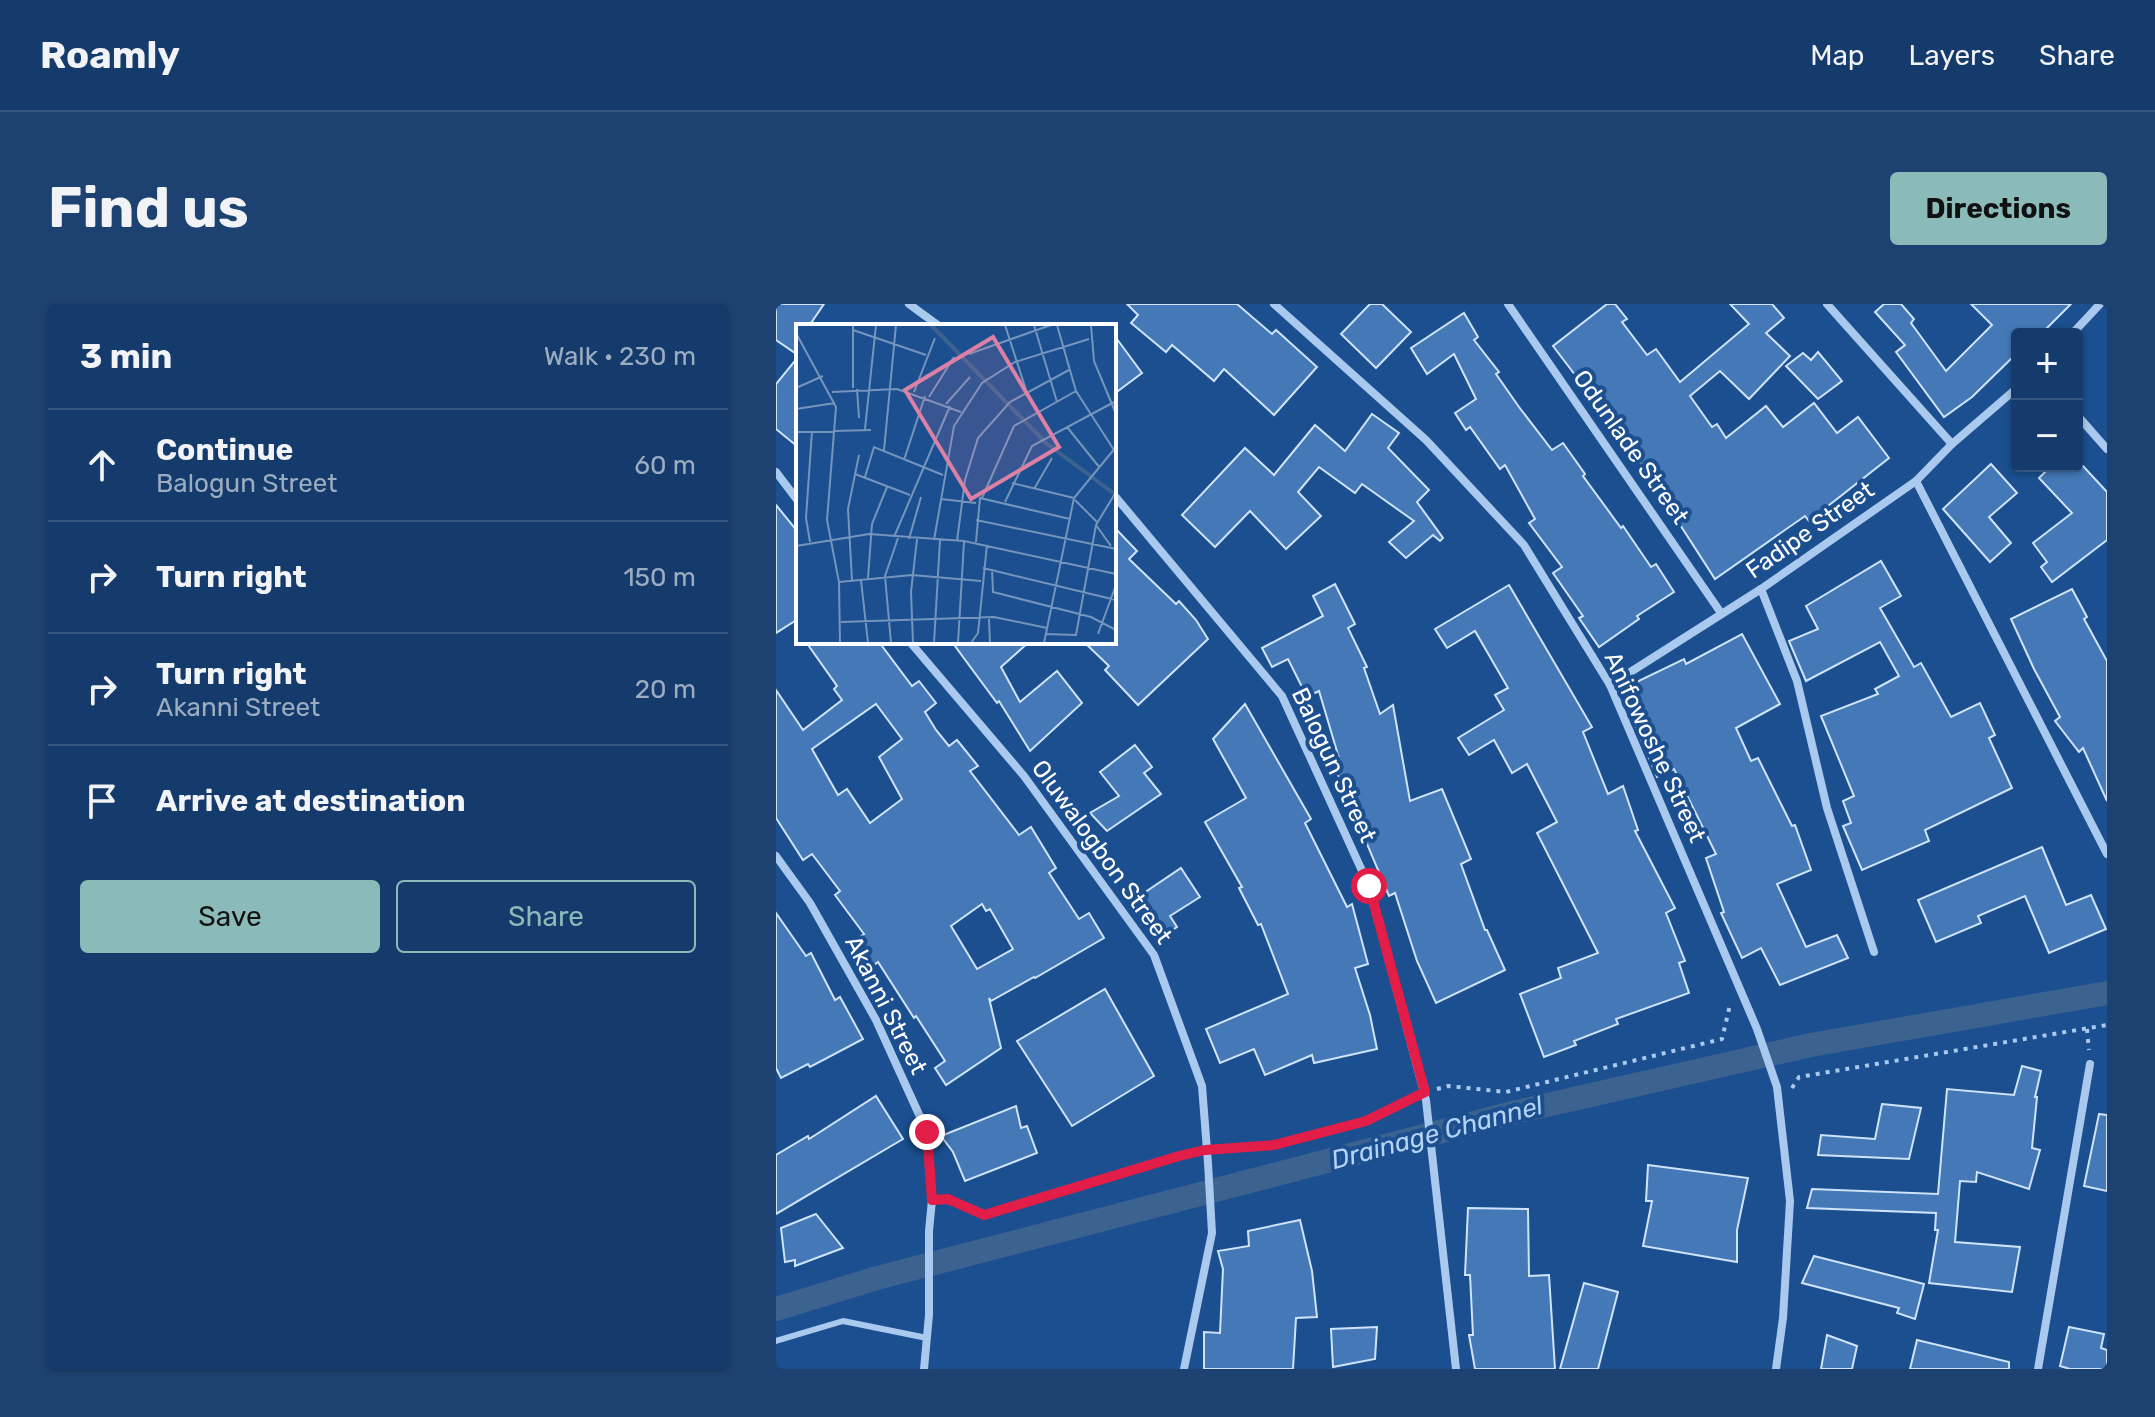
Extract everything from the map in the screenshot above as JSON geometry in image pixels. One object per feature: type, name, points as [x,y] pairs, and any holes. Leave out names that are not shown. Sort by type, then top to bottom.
[{"type":"street","points":[[909,304],[936,324]]},
{"type":"street","name":"Anifowoshe Street","points":[[1274,304],[1426,440],[1524,545],[1610,685],[1737,980],[1777,1087],[1790,1201],[1783,1318],[1776,1369]]},
{"type":"street","name":"Odunlade Street","points":[[1508,304],[1721,613]]},
{"type":"street","points":[[1827,304],[1952,444]]},
{"type":"street","points":[[2078,328],[2100,304]]},
{"type":"street","name":"Fadipe Street","points":[[1610,685],[1761,589],[1916,481],[1952,444],[2011,393]]},
{"type":"street","points":[[2083,422],[2107,449]]},
{"type":"street","points":[[776,472],[796,498]]},
{"type":"street","points":[[1916,481],[2107,854]]},
{"type":"street","name":"Balogun Street","points":[[1116,497],[1282,696],[1369,886],[1425,1096],[1437,1177],[1456,1369]]},
{"type":"street","points":[[1761,589],[1797,681],[1827,808],[1874,952]]},
{"type":"street","name":"Oluwalogbon Street","points":[[912,644],[1024,776],[1154,955],[1202,1086],[1208,1163],[1212,1233],[1184,1369]]},
{"type":"street","name":"Akanni Street","points":[[776,856],[810,903],[876,1020],[927,1132],[932,1200],[929,1315],[924,1369]]},
{"type":"street","points":[[2038,1369],[2090,1064]]},
{"type":"lane","points":[[776,1341],[843,1321],[927,1338]]},
{"type":"path","points":[[932,1200],[948,1199],[984,1215],[1205,1150],[1274,1145],[1366,1121],[1448,1086],[1506,1092],[1722,1039],[1737,980]]},
{"type":"path","points":[[1781,1109],[1799,1077],[2107,1025]]},
{"type":"path","points":[[2087,1029],[2090,1064]]},
{"type":"building","points":[[776,304],[824,304],[810,324],[796,324],[796,354],[776,340]]},
{"type":"building","points":[[1127,304],[1237,304],[1272,334],[1276,330],[1317,367],[1274,415],[1224,369],[1214,381],[1172,345],[1166,352],[1131,323],[1138,315]]},
{"type":"building","points":[[1370,304],[1382,304],[1411,332],[1376,368],[1341,334]]},
{"type":"building","points":[[1607,304],[1615,304],[1627,319],[1622,322],[1647,355],[1656,349],[1680,382],[1749,324],[1730,304],[1772,304],[1784,318],[1766,333],[1790,356],[1749,399],[1720,371],[1690,396],[1712,427],[1717,424],[1726,438],[1766,406],[1783,427],[1814,403],[1837,433],[1858,417],[1889,458],[1809,521],[1805,516],[1715,579],[1637,458],[1553,346]]},
{"type":"building","points":[[1884,304],[1901,304],[1914,319],[1911,323],[1946,371],[1992,325],[1971,304],[2071,304],[2047,328],[2011,328],[2011,359],[1972,397],[1944,417],[1896,352],[1905,345],[1875,312]]},
{"type":"building","points":[[1464,313],[1478,337],[1474,340],[1499,372],[1496,374],[1519,407],[1552,450],[1563,443],[1621,528],[1623,526],[1651,567],[1656,564],[1674,592],[1637,616],[1639,619],[1599,647],[1579,618],[1583,616],[1553,573],[1562,567],[1529,523],[1535,519],[1505,465],[1500,469],[1470,427],[1466,430],[1455,413],[1476,399],[1454,354],[1427,374],[1411,348]]},
{"type":"building","points":[[1116,338],[1142,373],[1116,392]]},
{"type":"building","points":[[1818,352],[1842,381],[1818,399],[1786,366],[1803,353],[1811,360]]},
{"type":"building","points":[[796,359],[796,445],[776,429],[776,384]]},
{"type":"building","points":[[1372,414],[1399,433],[1388,448],[1429,490],[1417,502],[1443,538],[1440,541],[1433,535],[1406,558],[1389,542],[1414,521],[1362,484],[1355,493],[1319,467],[1298,492],[1321,516],[1286,549],[1250,511],[1215,547],[1182,515],[1245,448],[1274,475],[1315,425],[1345,451]]},
{"type":"building","points":[[1991,464],[2017,493],[1989,517],[2011,543],[1990,562],[1943,509]]},
{"type":"building","points":[[2083,466],[2107,492],[2107,540],[2052,582],[2041,567],[2047,562],[2033,543],[2072,513],[2039,478],[2045,472],[2083,472]]},
{"type":"building","points":[[776,505],[796,530],[796,620],[776,633]]},
{"type":"building","points":[[1116,529],[1137,551],[1129,559],[1176,604],[1179,601],[1208,639],[1138,705],[1105,670],[1109,666],[1086,644],[1116,644]]},
{"type":"building","points":[[1881,561],[1901,596],[1880,608],[1914,667],[1921,663],[1951,717],[1980,703],[1995,735],[1989,738],[2012,788],[1925,830],[1929,841],[1862,870],[1843,826],[1851,823],[1843,801],[1854,796],[1821,716],[1878,694],[1875,689],[1899,676],[1880,642],[1806,681],[1789,641],[1818,629],[1806,606]]},
{"type":"building","points":[[1335,584],[1355,624],[1348,628],[1367,667],[1364,668],[1380,714],[1393,705],[1410,801],[1442,789],[1471,859],[1461,864],[1485,930],[1505,970],[1436,1003],[1417,961],[1395,893],[1389,896],[1334,766],[1341,765],[1319,691],[1307,697],[1288,659],[1272,667],[1262,648],[1323,616],[1313,596]]},
{"type":"building","points":[[1509,585],[1592,727],[1583,732],[1608,794],[1623,786],[1638,830],[1635,831],[1675,908],[1666,913],[1685,961],[1679,963],[1689,993],[1616,1019],[1618,1024],[1544,1057],[1520,994],[1561,978],[1558,968],[1598,953],[1537,833],[1557,822],[1527,764],[1512,773],[1494,740],[1469,755],[1458,738],[1504,710],[1495,695],[1508,688],[1475,631],[1447,648],[1435,629]]},
{"type":"building","points":[[2072,589],[2107,661],[2107,801],[2083,748],[2079,752],[2055,721],[2060,717],[2011,619]]},
{"type":"building","points":[[1742,634],[1780,704],[1736,728],[1751,761],[1758,758],[1792,826],[1795,825],[1811,870],[1777,884],[1806,947],[1837,935],[1848,958],[1780,985],[1761,948],[1742,958],[1721,913],[1724,912],[1706,858],[1716,854],[1674,769],[1657,777],[1620,690],[1684,659],[1686,664]]},
{"type":"building","points":[[807,644],[880,644],[912,686],[919,681],[936,703],[925,712],[936,730],[949,746],[957,740],[978,766],[970,771],[1019,835],[1031,827],[1056,868],[1049,873],[1079,919],[1089,913],[1104,938],[991,1001],[989,998],[1001,1048],[946,1085],[935,1068],[945,1061],[916,1016],[914,1018],[878,962],[870,968],[852,943],[864,934],[835,895],[840,891],[812,854],[803,860],[776,818],[776,690],[803,730],[842,700],[834,689],[837,686]],"holes":[[[876,704],[902,739],[879,757],[902,799],[870,823],[847,789],[838,795],[812,749]],[[982,904],[986,911],[990,909],[1013,949],[977,969],[951,926]]]},
{"type":"building","points":[[953,644],[1027,644],[1001,667],[1020,702],[1057,671],[1082,703],[1030,751],[999,701],[997,703]]},
{"type":"building","points":[[1245,704],[1311,819],[1305,823],[1347,907],[1352,904],[1368,964],[1355,968],[1377,1049],[1314,1063],[1312,1055],[1265,1075],[1254,1049],[1220,1063],[1206,1029],[1288,994],[1261,924],[1258,925],[1239,888],[1242,887],[1205,822],[1246,798],[1213,739]]},
{"type":"building","points":[[1135,745],[1152,767],[1144,773],[1161,794],[1107,831],[1090,813],[1119,796],[1100,772]]},
{"type":"building","points":[[2042,847],[2066,905],[2091,895],[2106,929],[2049,953],[2025,896],[1978,916],[1981,923],[1936,942],[1918,900]]},
{"type":"building","points":[[1181,868],[1200,897],[1170,916],[1177,927],[1160,938],[1135,899]]},
{"type":"building","points":[[776,913],[806,956],[811,953],[835,1000],[840,997],[863,1039],[810,1067],[808,1064],[781,1078],[776,1068]]},
{"type":"building","points":[[1105,989],[1154,1076],[1072,1126],[1017,1041]]},
{"type":"building","points":[[2022,1066],[2041,1071],[2035,1097],[2032,1148],[2040,1150],[2029,1189],[1977,1172],[1976,1182],[1960,1181],[1955,1242],[2020,1247],[2012,1292],[1929,1283],[1938,1230],[1935,1230],[1936,1213],[1807,1208],[1812,1189],[1938,1194],[1947,1089],[2014,1095]]},
{"type":"building","points":[[876,1096],[903,1139],[776,1214],[776,1155],[808,1136],[809,1139]]},
{"type":"building","points":[[1882,1104],[1921,1108],[1909,1159],[1818,1155],[1821,1135],[1875,1139]]},
{"type":"building","points":[[1016,1106],[1021,1128],[1027,1126],[1037,1153],[965,1181],[953,1152],[941,1136]]},
{"type":"building","points":[[2099,1114],[2107,1115],[2107,1191],[2084,1186]]},
{"type":"building","points":[[1648,1165],[1748,1178],[1737,1230],[1737,1262],[1643,1246],[1652,1201],[1646,1201]]},
{"type":"building","points":[[1468,1208],[1528,1209],[1529,1276],[1549,1275],[1555,1369],[1475,1369],[1469,1335],[1473,1335],[1470,1275],[1465,1275]]},
{"type":"building","points":[[816,1214],[843,1248],[795,1266],[795,1260],[785,1262],[781,1228]]},
{"type":"building","points":[[1300,1220],[1312,1271],[1317,1317],[1296,1318],[1293,1369],[1204,1369],[1204,1332],[1220,1333],[1223,1269],[1218,1251],[1249,1246],[1248,1231]]},
{"type":"building","points":[[1814,1256],[1924,1284],[1915,1319],[1897,1313],[1899,1308],[1802,1283]]},
{"type":"building","points":[[1584,1283],[1618,1292],[1598,1369],[1560,1369]]},
{"type":"building","points":[[1377,1327],[1375,1359],[1333,1367],[1331,1329]]},
{"type":"building","points":[[2069,1327],[2104,1334],[2101,1348],[2107,1350],[2107,1369],[2060,1366]]},
{"type":"building","points":[[1827,1335],[1857,1346],[1852,1369],[1821,1369]]},
{"type":"building","points":[[1917,1340],[2009,1362],[2009,1369],[1910,1369]]},
{"type":"waterway","name":"Drainage Channel","points":[[776,1309],[877,1278],[1512,1113],[1811,1045],[2107,993]]},
{"type":"route","points":[[927,1132],[932,1200],[948,1199],[984,1215],[1179,1156],[1205,1150],[1274,1145],[1366,1121],[1425,1092],[1369,886]]}]
